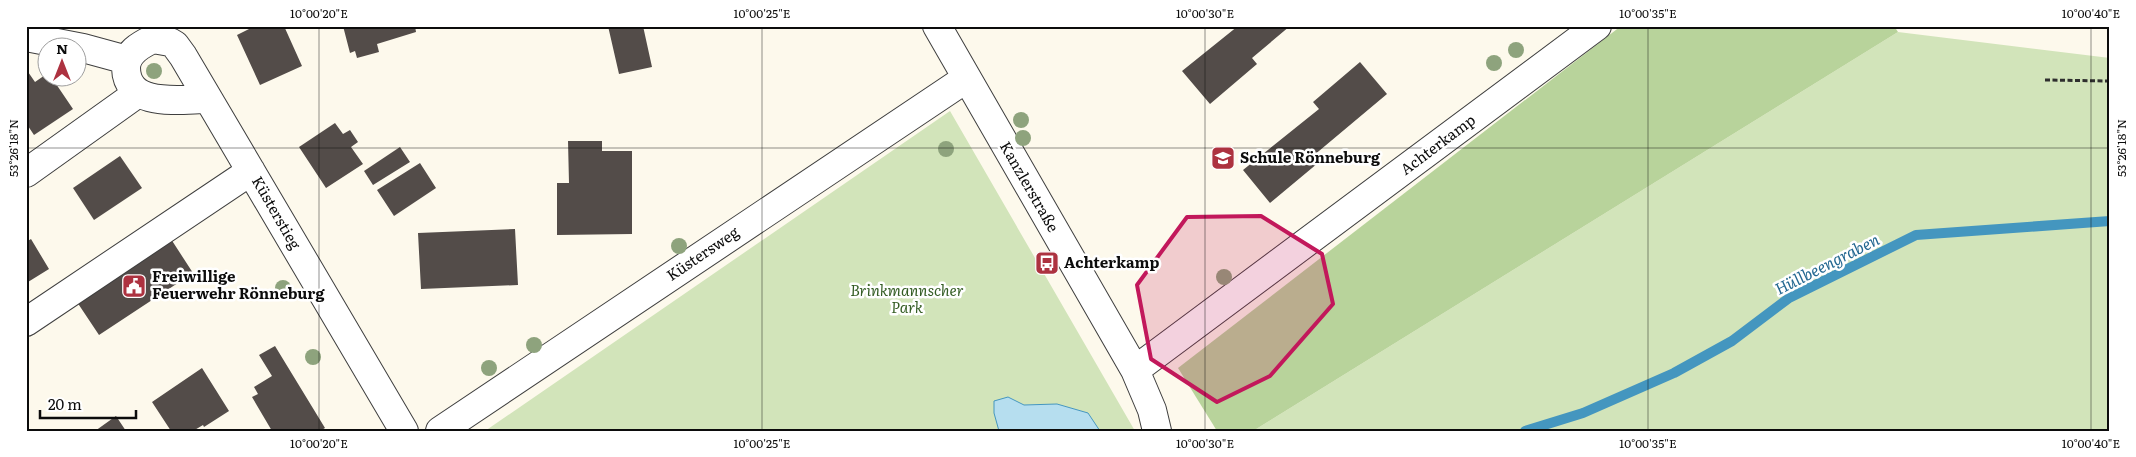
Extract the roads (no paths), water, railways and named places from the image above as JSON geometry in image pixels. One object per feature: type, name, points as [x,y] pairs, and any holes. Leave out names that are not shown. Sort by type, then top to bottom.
[{"type":"street","name":"Kanzlerstraße","points":[[937,26],[1135,370],[1152,410],[1157,431]]},
{"type":"street","name":"Achterkamp","points":[[1135,370],[1597,26]]},
{"type":"street","name":"Küsterstieg","points":[[127,60],[137,48],[153,39],[177,34],[175,45],[404,431]]},
{"type":"street","points":[[26,37],[83,48],[127,60],[127,79],[133,90],[144,96],[157,99],[208,99]]},
{"type":"street","name":"Küstersweg","points":[[440,431],[967,78]]},
{"type":"street","points":[[26,173],[138,93]]},
{"type":"street","points":[[26,322],[251,171]]},
{"type":"water","points":[[1008,397],[1024,405],[1057,404],[1088,413],[1100,431],[999,431],[994,413],[994,401]]},
{"type":"waterway","name":"Hüllbeengraben","points":[[1525,431],[1583,413],[1674,373],[1732,341],[1789,298],[1916,235],[2110,221]]},
{"type":"place","name":"Schule Rönneburg","points":[[1223,158]]},
{"type":"place","name":"Achterkamp","points":[[1047,263]]},
{"type":"place","name":"Freiwillige Feuerwehr Rönneburg","points":[[134,286]]},
{"type":"park label","name":"Brinkmannscher Park","points":[[907,300]]}]
